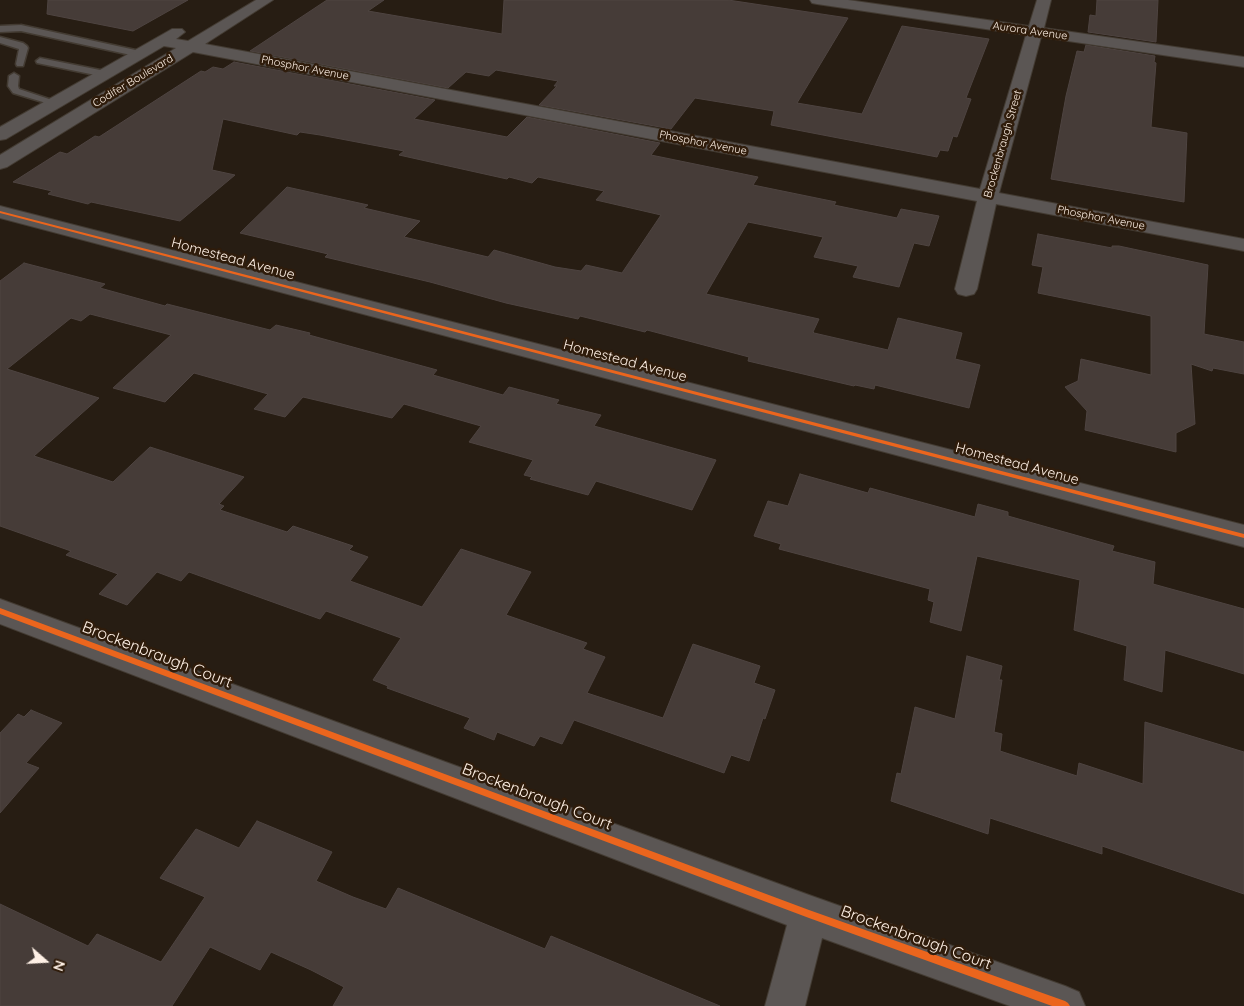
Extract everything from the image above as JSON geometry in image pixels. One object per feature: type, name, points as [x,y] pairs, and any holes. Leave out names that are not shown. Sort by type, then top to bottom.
[{"type":"street","name":"Codifer Boulevard","points":[[0,163],[266,0]]},
{"type":"street","name":"Aurora Avenue","points":[[817,0],[1244,62]]},
{"type":"street","name":"Brockenbraugh Street","points":[[966,288],[988,197],[1044,0]]},
{"type":"street","name":"Codifer Boulevard","points":[[0,135],[187,26]]},
{"type":"street","name":"Phosphor Avenue","points":[[162,41],[1244,245]]},
{"type":"street","name":"Homestead Avenue","points":[[0,212],[1244,536]]},
{"type":"street","name":"Brockenbraugh Court","points":[[0,611],[810,914],[1065,1006]]},
{"type":"street","points":[[785,1006],[810,914]]},
{"type":"lane","points":[[0,29],[21,28],[140,54]]},
{"type":"lane","points":[[0,40],[20,45],[24,48],[20,64]]},
{"type":"lane","points":[[40,61],[105,74]]},
{"type":"lane","points":[[14,81],[16,91],[23,95],[56,103]]},
{"type":"building","points":[[48,0],[188,0],[133,31],[47,14]]},
{"type":"building","points":[[327,0],[384,0],[368,11],[502,34],[504,0],[728,0],[848,18],[797,103],[862,114],[902,26],[989,39],[966,98],[971,99],[957,137],[953,136],[948,151],[940,150],[937,157],[771,125],[774,111],[695,98],[671,129],[539,105],[557,86],[554,86],[558,81],[496,70],[489,76],[466,72],[448,88],[250,51]]},
{"type":"building","points":[[1097,0],[1158,0],[1156,42],[1088,32],[1090,15],[1096,16]]},
{"type":"building","points":[[1086,45],[1155,56],[1151,127],[1187,133],[1184,202],[1051,179],[1066,96],[1077,51],[1084,52]]},
{"type":"building","points":[[234,62],[435,100],[414,119],[507,137],[527,117],[660,143],[651,155],[758,177],[753,185],[836,202],[834,205],[897,218],[901,209],[939,216],[929,246],[914,243],[899,287],[853,277],[858,266],[814,257],[823,237],[748,222],[706,294],[819,319],[814,333],[888,350],[898,318],[962,333],[955,359],[980,365],[969,408],[875,385],[874,389],[854,386],[748,361],[749,357],[647,330],[645,332],[580,316],[578,319],[506,303],[430,282],[325,257],[328,254],[240,233],[287,187],[368,205],[364,208],[420,221],[404,237],[488,257],[494,250],[555,267],[581,271],[586,265],[622,273],[661,215],[596,200],[604,191],[538,177],[532,183],[509,177],[507,179],[399,155],[404,151],[300,132],[297,135],[223,119],[212,170],[235,175],[180,221],[91,202],[88,204],[48,194],[52,191],[13,182],[60,152],[67,154],[95,136],[99,137],[201,71],[205,72],[213,67],[223,69]]},
{"type":"building","points":[[1038,234],[1112,248],[1112,246],[1119,246],[1208,265],[1204,334],[1244,342],[1244,374],[1213,368],[1212,371],[1191,364],[1195,424],[1176,433],[1176,452],[1085,430],[1087,411],[1065,387],[1078,381],[1081,359],[1151,375],[1151,316],[1038,293],[1043,267],[1032,265]]},
{"type":"building","points":[[24,263],[105,284],[100,288],[165,306],[167,304],[270,330],[276,325],[310,333],[309,335],[437,370],[433,375],[503,395],[509,387],[559,400],[556,404],[601,415],[594,426],[716,460],[692,510],[596,481],[588,495],[530,479],[532,477],[524,475],[533,460],[469,442],[481,426],[404,404],[392,418],[303,397],[285,417],[254,409],[268,394],[194,373],[165,402],[113,388],[171,335],[90,314],[81,321],[71,318],[7,369],[99,398],[34,456],[113,482],[150,447],[244,477],[219,504],[224,506],[220,510],[287,532],[293,526],[353,546],[349,550],[368,557],[350,581],[422,607],[461,549],[531,572],[506,615],[587,643],[583,649],[605,657],[587,693],[663,718],[693,644],[760,666],[754,683],[775,690],[765,719],[763,718],[749,761],[731,755],[724,773],[574,720],[562,744],[540,736],[534,746],[497,732],[494,740],[464,728],[470,718],[387,688],[388,686],[373,680],[401,638],[326,611],[320,619],[189,572],[181,581],[157,572],[127,605],[99,594],[118,574],[66,555],[71,551],[0,526],[0,281]]},
{"type":"building","points":[[800,474],[868,493],[870,488],[975,517],[978,504],[1008,512],[1008,516],[1114,546],[1112,551],[1155,562],[1153,584],[1244,609],[1244,674],[1165,650],[1162,692],[1124,680],[1127,646],[1074,630],[1080,580],[977,556],[961,631],[930,622],[934,602],[928,600],[930,589],[779,549],[781,544],[754,536],[768,501],[788,506]]},
{"type":"building","points":[[967,656],[1002,666],[999,680],[1002,680],[994,732],[1002,734],[1000,751],[1077,776],[1079,763],[1143,784],[1145,722],[1244,752],[1244,894],[1102,846],[1102,854],[990,818],[988,834],[891,801],[897,773],[901,774],[915,707],[955,719]]},
{"type":"building","points":[[31,710],[62,723],[26,763],[39,768],[0,813],[0,733],[18,714],[24,717]]},
{"type":"building","points":[[257,821],[332,852],[316,881],[353,897],[386,909],[398,888],[545,949],[551,936],[720,1006],[333,1006],[344,987],[311,970],[271,952],[260,970],[210,947],[172,1006],[0,1006],[0,904],[88,946],[97,934],[161,962],[205,897],[160,878],[196,829],[239,848]]},
{"type":"cycle path","points":[[0,212],[1244,536]]},
{"type":"cycle path","points":[[0,611],[809,914],[1065,1006]]}]
